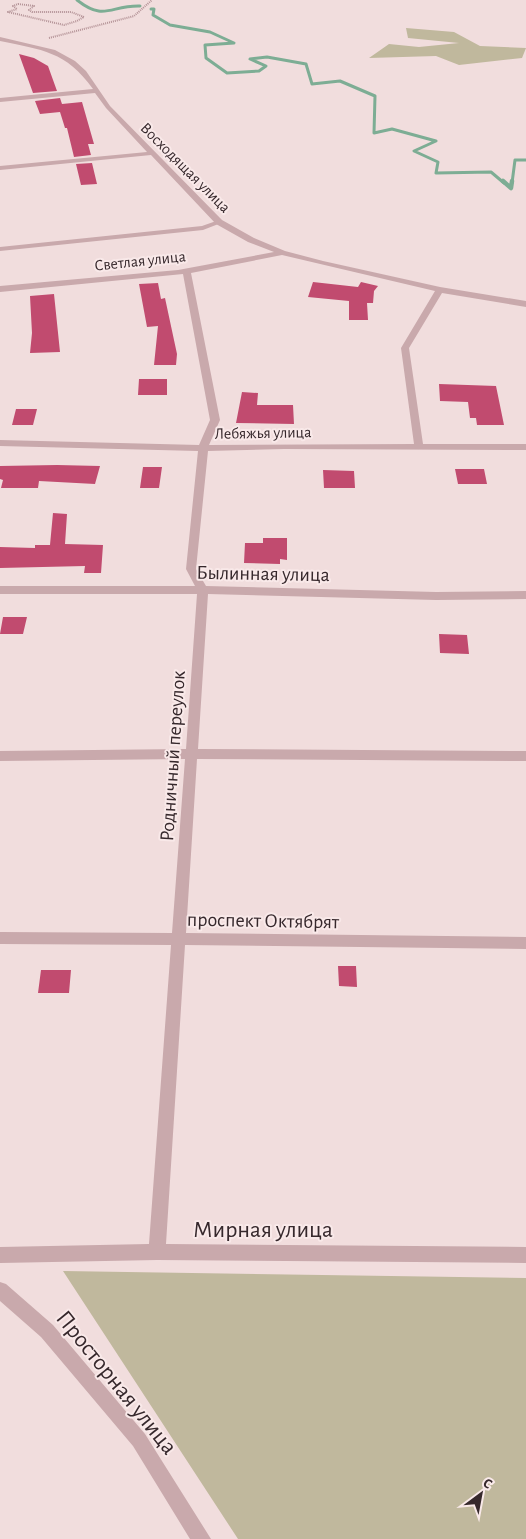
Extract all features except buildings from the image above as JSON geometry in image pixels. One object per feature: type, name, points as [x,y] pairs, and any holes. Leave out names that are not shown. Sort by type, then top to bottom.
[{"type":"street","name":"Восходящая улица","points":[[0,39],[53,51],[73,62],[84,72],[108,107],[219,222],[252,240],[282,253],[440,290],[526,304]]},
{"type":"street","points":[[0,100],[96,91]]},
{"type":"street","points":[[0,168],[154,153]]},
{"type":"street","name":"Светлая улица","points":[[0,289],[186,271],[256,260],[282,253]]},
{"type":"street","points":[[186,271],[215,420],[203,448],[191,569],[203,590]]},
{"type":"street","points":[[419,447],[405,348],[440,290]]},
{"type":"street","name":"Лебяжья улица","points":[[0,443],[203,448],[526,447]]},
{"type":"street","name":"Былинная улица","points":[[0,590],[203,590],[436,596],[526,595]]},
{"type":"street","name":"Родничный переулок","points":[[157,1252],[203,590]]},
{"type":"street","points":[[0,756],[191,754],[526,756]]},
{"type":"street","name":"проспект Октябрят","points":[[0,938],[178,938],[526,943]]},
{"type":"street","name":"Мирная улица","points":[[0,1255],[157,1252],[526,1255]]},
{"type":"street","name":"Просторная улица","points":[[0,1290],[47,1331],[139,1440],[201,1539]]},
{"type":"lane","points":[[0,249],[203,228],[219,222]]},
{"type":"path","points":[[31,46],[46,38],[62,36],[134,16],[152,0]]},
{"type":"path","points":[[18,4],[34,6],[28,10],[32,12],[71,12],[84,17],[58,26],[35,18],[17,15],[8,12],[17,9],[13,6],[18,4]]},
{"type":"shaded area","points":[[406,28],[454,32],[480,46],[526,48],[522,58],[459,65],[436,56],[369,58],[389,44],[419,47],[459,43],[408,38]]},
{"type":"shaded area","points":[[63,1271],[526,1278],[526,1539],[238,1539]]},
{"type":"waterway","points":[[77,0],[87,7],[101,11],[140,6]]},
{"type":"waterway","points":[[151,9],[154,9],[153,15],[170,25],[210,32],[234,43],[205,45],[206,58],[227,73],[259,71],[266,66],[250,59],[267,57],[306,64],[312,84],[340,81],[375,96],[374,133],[392,129],[436,141],[414,151],[438,162],[436,173],[491,172],[504,183]]},
{"type":"waterway","points":[[512,183],[515,160],[526,160]]},
{"type":"waterway","points":[[503,181],[511,188],[512,181]]}]
